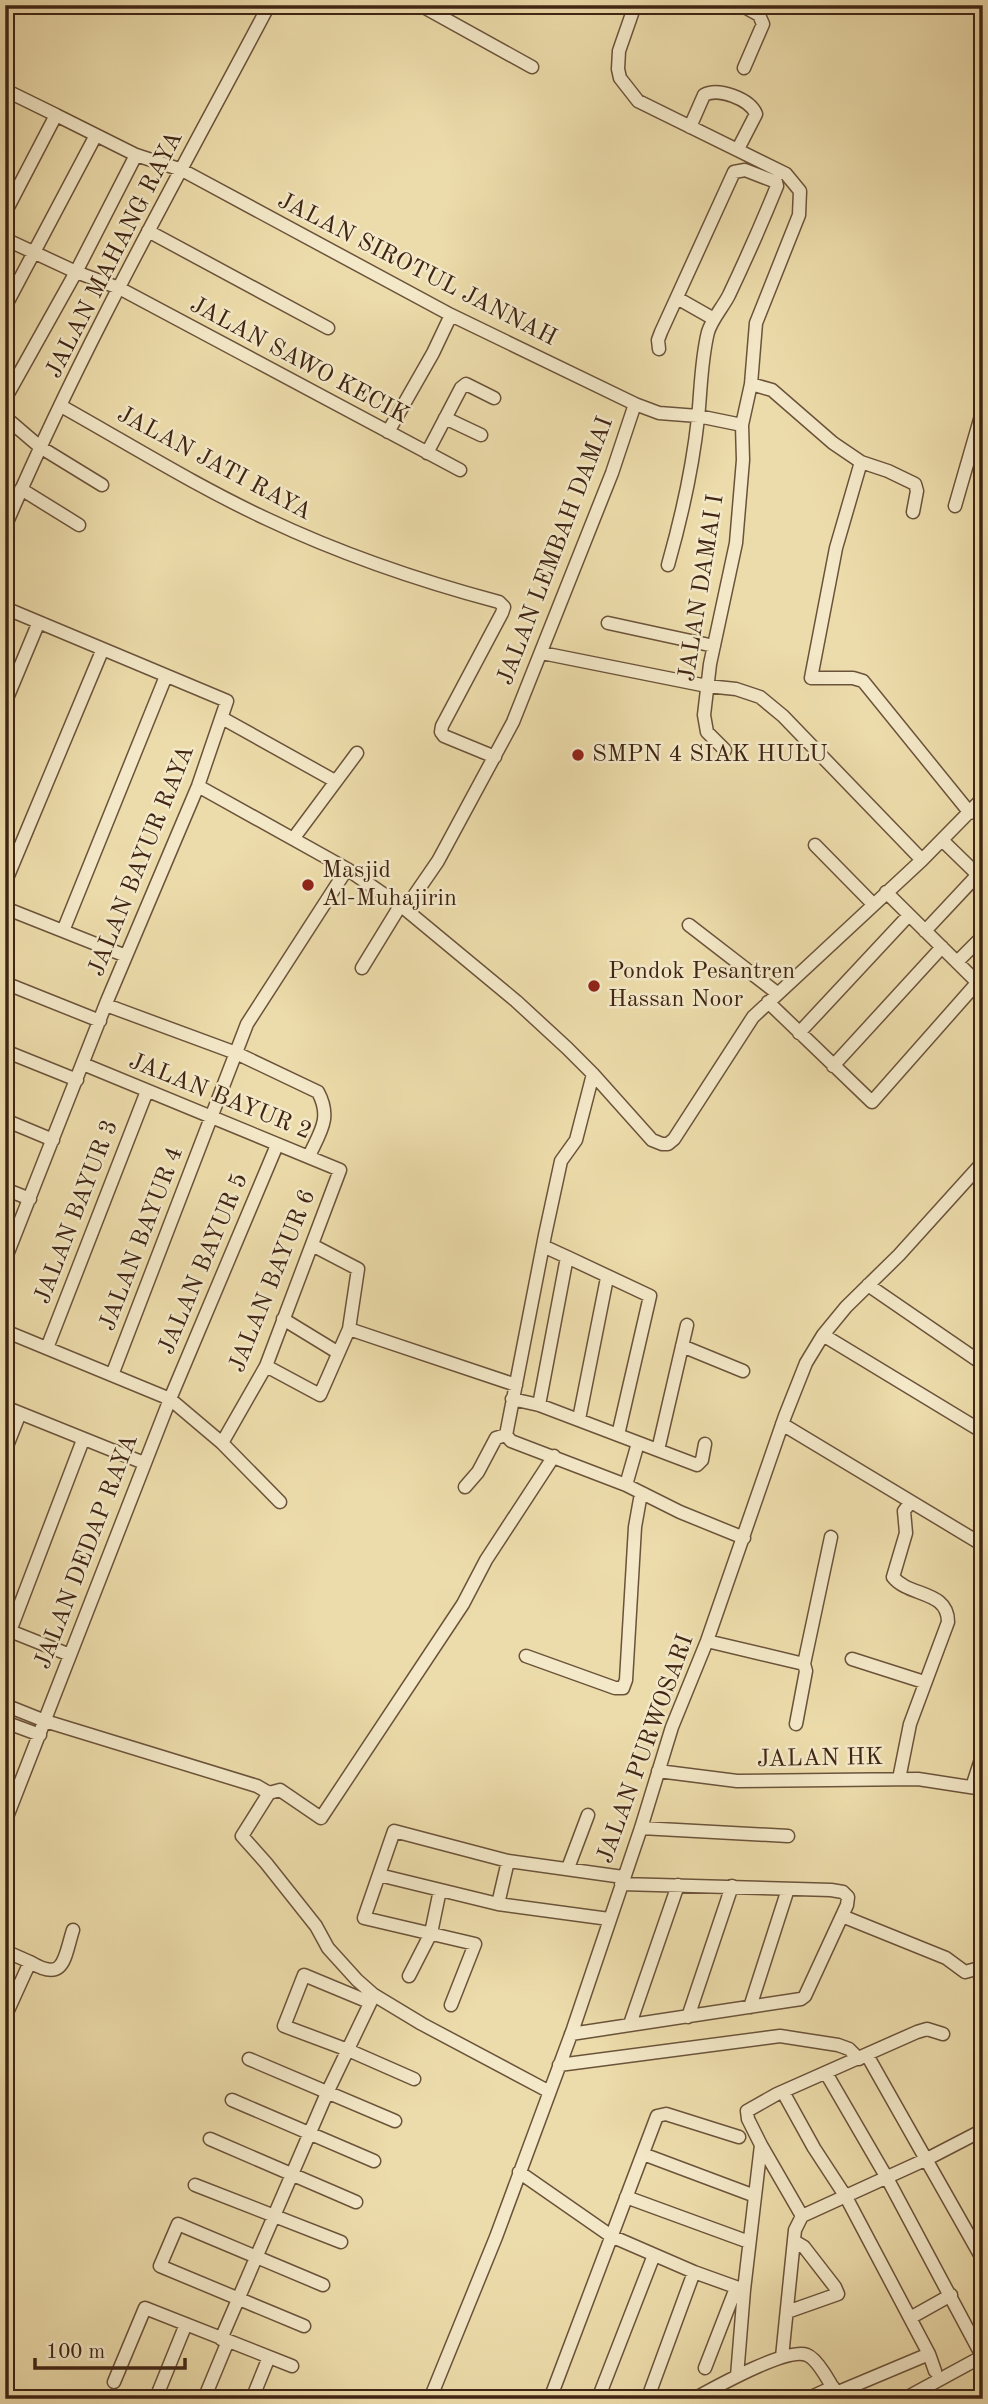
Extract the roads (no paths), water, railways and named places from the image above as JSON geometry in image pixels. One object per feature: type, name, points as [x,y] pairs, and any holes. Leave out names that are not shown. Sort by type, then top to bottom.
[{"type":"street","name":"JALAN MAHANG RAYA","points":[[5,527],[40,447],[119,288],[268,5]]},
{"type":"street","points":[[420,5],[531,66]]},
{"type":"street","points":[[635,5],[619,51],[618,69],[620,78],[638,100],[786,174],[800,191],[799,215],[756,323],[751,384],[742,425]]},
{"type":"street","points":[[741,5],[759,15],[763,24],[744,68]]},
{"type":"street","name":"JALAN SIROTUL JANNAH","points":[[5,90],[136,155],[182,170],[451,315],[635,404]]},
{"type":"street","points":[[690,127],[704,95],[708,92],[714,91],[744,101],[753,107],[756,114],[738,149]]},
{"type":"street","points":[[5,213],[56,116]]},
{"type":"street","points":[[5,307],[96,135]]},
{"type":"street","points":[[5,399],[76,272],[136,155]]},
{"type":"street","points":[[659,349],[658,340],[734,172],[746,170],[771,178],[777,186],[727,297],[709,330],[702,366],[698,416],[681,513],[668,565]]},
{"type":"street","points":[[148,231],[328,328]]},
{"type":"street","name":"JALAN SAWO KECIK","points":[[5,239],[76,272],[119,288],[460,470]]},
{"type":"street","points":[[677,298],[714,319]]},
{"type":"street","points":[[388,432],[433,353],[451,315]]},
{"type":"street","points":[[426,453],[460,388],[466,384],[494,398]]},
{"type":"street","points":[[751,384],[772,390],[833,443],[861,462],[915,484],[917,491],[913,512]]},
{"type":"street","name":"JALAN LEMBAH DAMAI","points":[[362,968],[438,861],[513,722],[612,473],[635,404],[659,412],[742,425]]},
{"type":"street","name":"JALAN JATI RAYA","points":[[61,405],[187,478],[255,513],[350,555],[499,602],[504,607],[441,732],[444,736],[495,757]]},
{"type":"street","points":[[956,506],[983,409]]},
{"type":"street","points":[[5,417],[40,447],[102,485]]},
{"type":"street","points":[[445,418],[481,435]]},
{"type":"street","name":"JALAN DAMAI I","points":[[725,750],[704,727],[714,646],[736,543],[743,460],[742,425]]},
{"type":"street","points":[[861,462],[836,548],[811,678],[853,678],[863,681],[970,813]]},
{"type":"street","points":[[21,489],[79,525]]},
{"type":"street","points":[[5,608],[102,651],[228,701],[222,718],[335,781]]},
{"type":"street","points":[[608,623],[714,646]]},
{"type":"street","points":[[5,702],[38,624]]},
{"type":"street","points":[[5,883],[102,651]]},
{"type":"street","points":[[542,653],[736,690],[760,697],[922,860]]},
{"type":"street","points":[[62,931],[166,676]]},
{"type":"street","name":"JALAN BAYUR RAYA","points":[[6,1257],[106,1005],[198,786],[222,718]]},
{"type":"street","points":[[293,839],[357,753]]},
{"type":"street","points":[[198,786],[347,869],[403,908],[516,1001],[593,1074],[648,1137],[656,1143],[668,1144],[674,1139],[753,1017],[922,860],[983,798]]},
{"type":"street","points":[[925,931],[981,875],[942,840]]},
{"type":"street","points":[[815,845],[873,904]]},
{"type":"street","name":"JALAN BAYUR 4","points":[[112,1375],[247,1024],[347,869]]},
{"type":"street","points":[[768,1002],[872,1101],[980,986],[886,892]]},
{"type":"street","points":[[5,908],[126,956]]},
{"type":"street","points":[[799,1033],[909,915]]},
{"type":"street","points":[[689,925],[777,993]]},
{"type":"street","points":[[957,962],[983,936]]},
{"type":"street","points":[[833,1066],[942,947]]},
{"type":"street","points":[[5,983],[100,1021]]},
{"type":"street","points":[[106,1005],[236,1053],[318,1092],[325,1104],[326,1113],[324,1124],[309,1156]]},
{"type":"street","points":[[5,1051],[77,1080]]},
{"type":"street","name":"JALAN BAYUR 2","points":[[83,1064],[340,1170]]},
{"type":"street","points":[[506,1436],[561,1161],[576,1140],[593,1074]]},
{"type":"street","name":"JALAN BAYUR 3","points":[[47,1348],[147,1091]]},
{"type":"street","points":[[5,1120],[53,1140]]},
{"type":"street","name":"JALAN BAYUR 5","points":[[170,1399],[277,1145]]},
{"type":"street","name":"JALAN PURWOSARI","points":[[430,2399],[443,2363],[478,2286],[571,2034],[673,1727],[707,1641],[782,1424],[806,1363],[823,1335],[846,1307],[899,1255],[983,1162]]},
{"type":"street","name":"JALAN BAYUR 6","points":[[222,1443],[266,1366],[340,1170]]},
{"type":"street","points":[[5,1189],[30,1199]]},
{"type":"street","points":[[266,1366],[320,1395],[348,1329],[358,1269],[312,1245]]},
{"type":"street","points":[[543,1246],[650,1296],[618,1435]]},
{"type":"street","points":[[539,1405],[567,1257]]},
{"type":"street","points":[[579,1419],[607,1278]]},
{"type":"street","points":[[868,1285],[983,1364]]},
{"type":"street","points":[[283,1319],[337,1352]]},
{"type":"street","points":[[658,1450],[687,1325]]},
{"type":"street","points":[[348,1329],[516,1385]]},
{"type":"street","points":[[5,1331],[170,1399],[222,1443],[280,1502]]},
{"type":"street","points":[[823,1335],[983,1432]]},
{"type":"street","points":[[682,1346],[743,1371]]},
{"type":"street","name":"JALAN DEDAP RAYA","points":[[5,1822],[9,1800],[40,1735],[170,1399]]},
{"type":"street","points":[[512,1399],[579,1419],[697,1465],[705,1444]]},
{"type":"street","points":[[5,1407],[144,1463]]},
{"type":"street","points":[[5,1451],[20,1413]]},
{"type":"street","points":[[782,1424],[983,1545]]},
{"type":"street","points":[[506,1436],[511,1441],[626,1485],[680,1512],[744,1538]]},
{"type":"street","points":[[465,1487],[478,1472],[496,1438],[506,1436]]},
{"type":"street","points":[[70,1655],[8,1630],[83,1440]]},
{"type":"street","points":[[626,1485],[638,1443]]},
{"type":"street","points":[[372,1998],[328,1948],[316,1926],[267,1863],[242,1836],[269,1793],[280,1790],[319,1818],[323,1817],[463,1604],[486,1560],[554,1456]]},
{"type":"street","points":[[526,1656],[615,1688],[623,1688],[626,1681],[635,1527],[640,1499],[644,1494]]},
{"type":"street","points":[[899,1779],[910,1724],[942,1638],[948,1614],[940,1601],[901,1585],[893,1577],[906,1534],[904,1511],[910,1503]]},
{"type":"street","points":[[796,1724],[806,1671],[804,1664],[831,1537]]},
{"type":"street","points":[[707,1641],[804,1664]]},
{"type":"street","points":[[852,1659],[925,1682]]},
{"type":"street","points":[[5,1705],[45,1721],[257,1786],[269,1793]]},
{"type":"street","points":[[19,1727],[26,1723],[23,1712]]},
{"type":"street","points":[[5,1722],[40,1735]]},
{"type":"street","points":[[977,1788],[983,1753]]},
{"type":"street","name":"JALAN HK","points":[[658,1771],[737,1781],[918,1779],[977,1788]]},
{"type":"street","points":[[568,1868],[588,1815]]},
{"type":"street","points":[[641,1828],[788,1836]]},
{"type":"street","points":[[451,2005],[475,1944],[364,1918],[394,1831],[508,1861],[568,1868],[622,1880],[678,1885],[831,1890],[847,1894],[847,1905],[805,1996],[795,2002],[571,2034]]},
{"type":"street","points":[[498,1904],[508,1861]]},
{"type":"street","points":[[379,1875],[498,1904],[609,1919]]},
{"type":"street","points":[[630,2024],[678,1885]]},
{"type":"street","points":[[688,2017],[732,1886]]},
{"type":"street","points":[[750,2007],[788,1888]]},
{"type":"street","points":[[409,1976],[430,1933],[440,1889]]},
{"type":"street","points":[[842,1916],[946,1958],[965,1972],[983,1967]]},
{"type":"street","points":[[5,1951],[45,1970],[56,1970],[62,1965],[73,1930]]},
{"type":"street","points":[[5,2017],[30,1962]]},
{"type":"street","points":[[414,2079],[284,2026],[304,1975],[372,1998],[548,2091]]},
{"type":"street","points":[[204,2399],[238,2299],[327,2093],[372,1998]]},
{"type":"street","points":[[802,2216],[761,2146],[747,2111],[917,2032],[927,2029],[943,2034]]},
{"type":"street","points":[[559,2066],[780,2036],[849,2049],[863,2057],[928,2159],[983,2260]]},
{"type":"street","points":[[249,2059],[395,2121]]},
{"type":"street","points":[[826,2073],[887,2178],[982,2356],[904,2399]]},
{"type":"street","points":[[783,2092],[814,2148],[846,2197],[929,2354],[935,2371]]},
{"type":"street","points":[[232,2099],[374,2161]]},
{"type":"street","points":[[550,2399],[657,2116],[661,2114],[739,2137]]},
{"type":"street","points":[[782,2357],[795,2230],[802,2216],[928,2159],[983,2130]]},
{"type":"street","points":[[210,2139],[356,2202]]},
{"type":"street","points":[[737,2376],[740,2289],[761,2146]]},
{"type":"street","points":[[643,2154],[755,2196]]},
{"type":"street","points":[[519,2172],[611,2236],[740,2289]]},
{"type":"street","points":[[195,2185],[341,2242]]},
{"type":"street","points":[[626,2197],[749,2242]]},
{"type":"street","points":[[304,2326],[160,2266],[178,2224],[323,2285]]},
{"type":"street","points":[[787,2312],[838,2294],[804,2247],[794,2241]]},
{"type":"street","points":[[598,2399],[654,2255]]},
{"type":"street","points":[[650,2392],[694,2272]]},
{"type":"street","points":[[705,2368],[740,2289]]},
{"type":"street","points":[[910,2318],[951,2295]]},
{"type":"street","points":[[114,2382],[145,2308],[292,2367]]},
{"type":"street","points":[[158,2393],[186,2324]]},
{"type":"street","points":[[694,2399],[737,2376],[782,2357],[807,2354],[836,2393]]},
{"type":"street","points":[[807,2399],[836,2393],[929,2354]]},
{"type":"street","points":[[252,2399],[269,2357]]},
{"type":"place","name":"SMPN 4 SIAK HULU","points":[[578,755]]},
{"type":"place","name":"Masjid Al-Muhajirin","points":[[308,885]]},
{"type":"place","name":"Pondok Pesantren Hassan Noor","points":[[594,986]]}]
